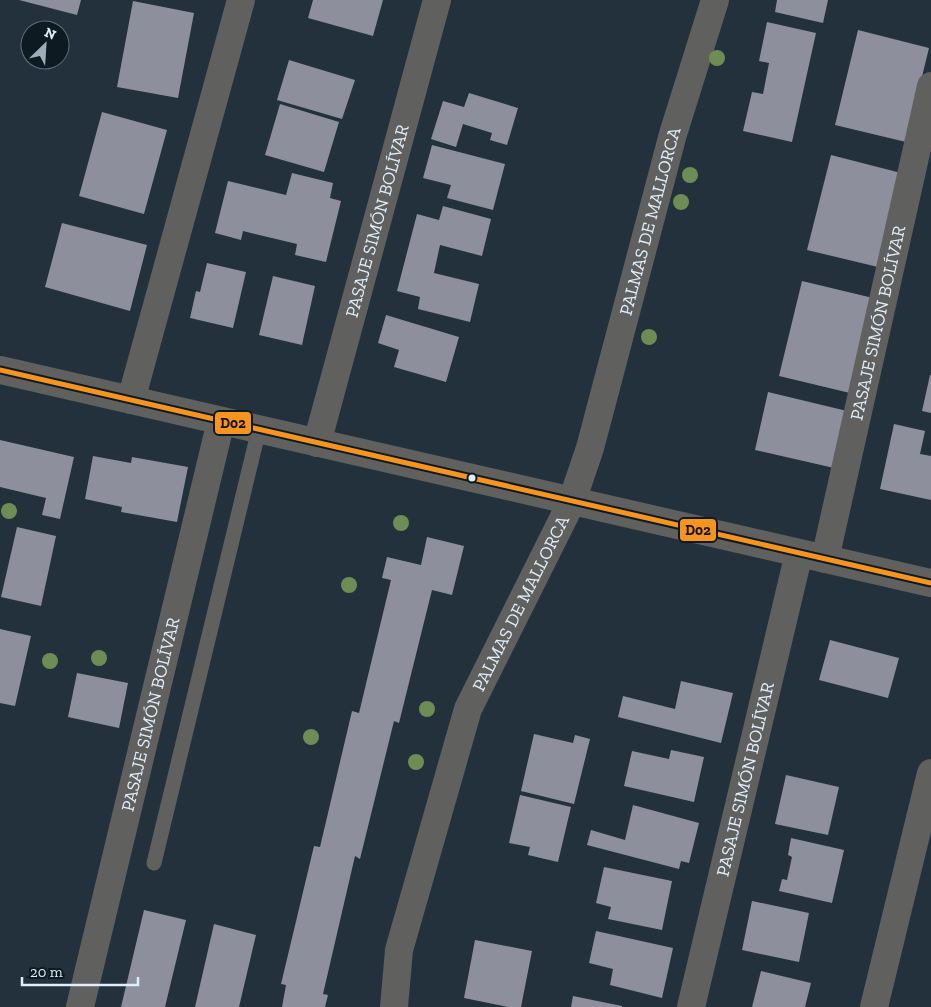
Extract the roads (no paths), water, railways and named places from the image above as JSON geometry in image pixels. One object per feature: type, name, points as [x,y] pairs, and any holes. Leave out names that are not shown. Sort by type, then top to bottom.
[{"type":"street","points":[[131,400],[241,0]]},
{"type":"street","name":"PASAJE SIMÓN BOLÍVAR","points":[[317,443],[437,0]]},
{"type":"street","name":"PALMAS DE MALLORCA","points":[[394,1007],[399,950],[468,709],[572,501],[590,448],[673,134],[715,0]]},
{"type":"street","name":"PASAJE SIMÓN BOLÍVAR","points":[[691,1007],[812,556],[931,86]]},
{"type":"street","points":[[0,370],[931,583]]},
{"type":"street","name":"PASAJE SIMÓN BOLÍVAR","points":[[80,1007],[221,421]]},
{"type":"street","points":[[874,1007],[931,773]]},
{"type":"lane","points":[[154,863],[259,429]]}]
